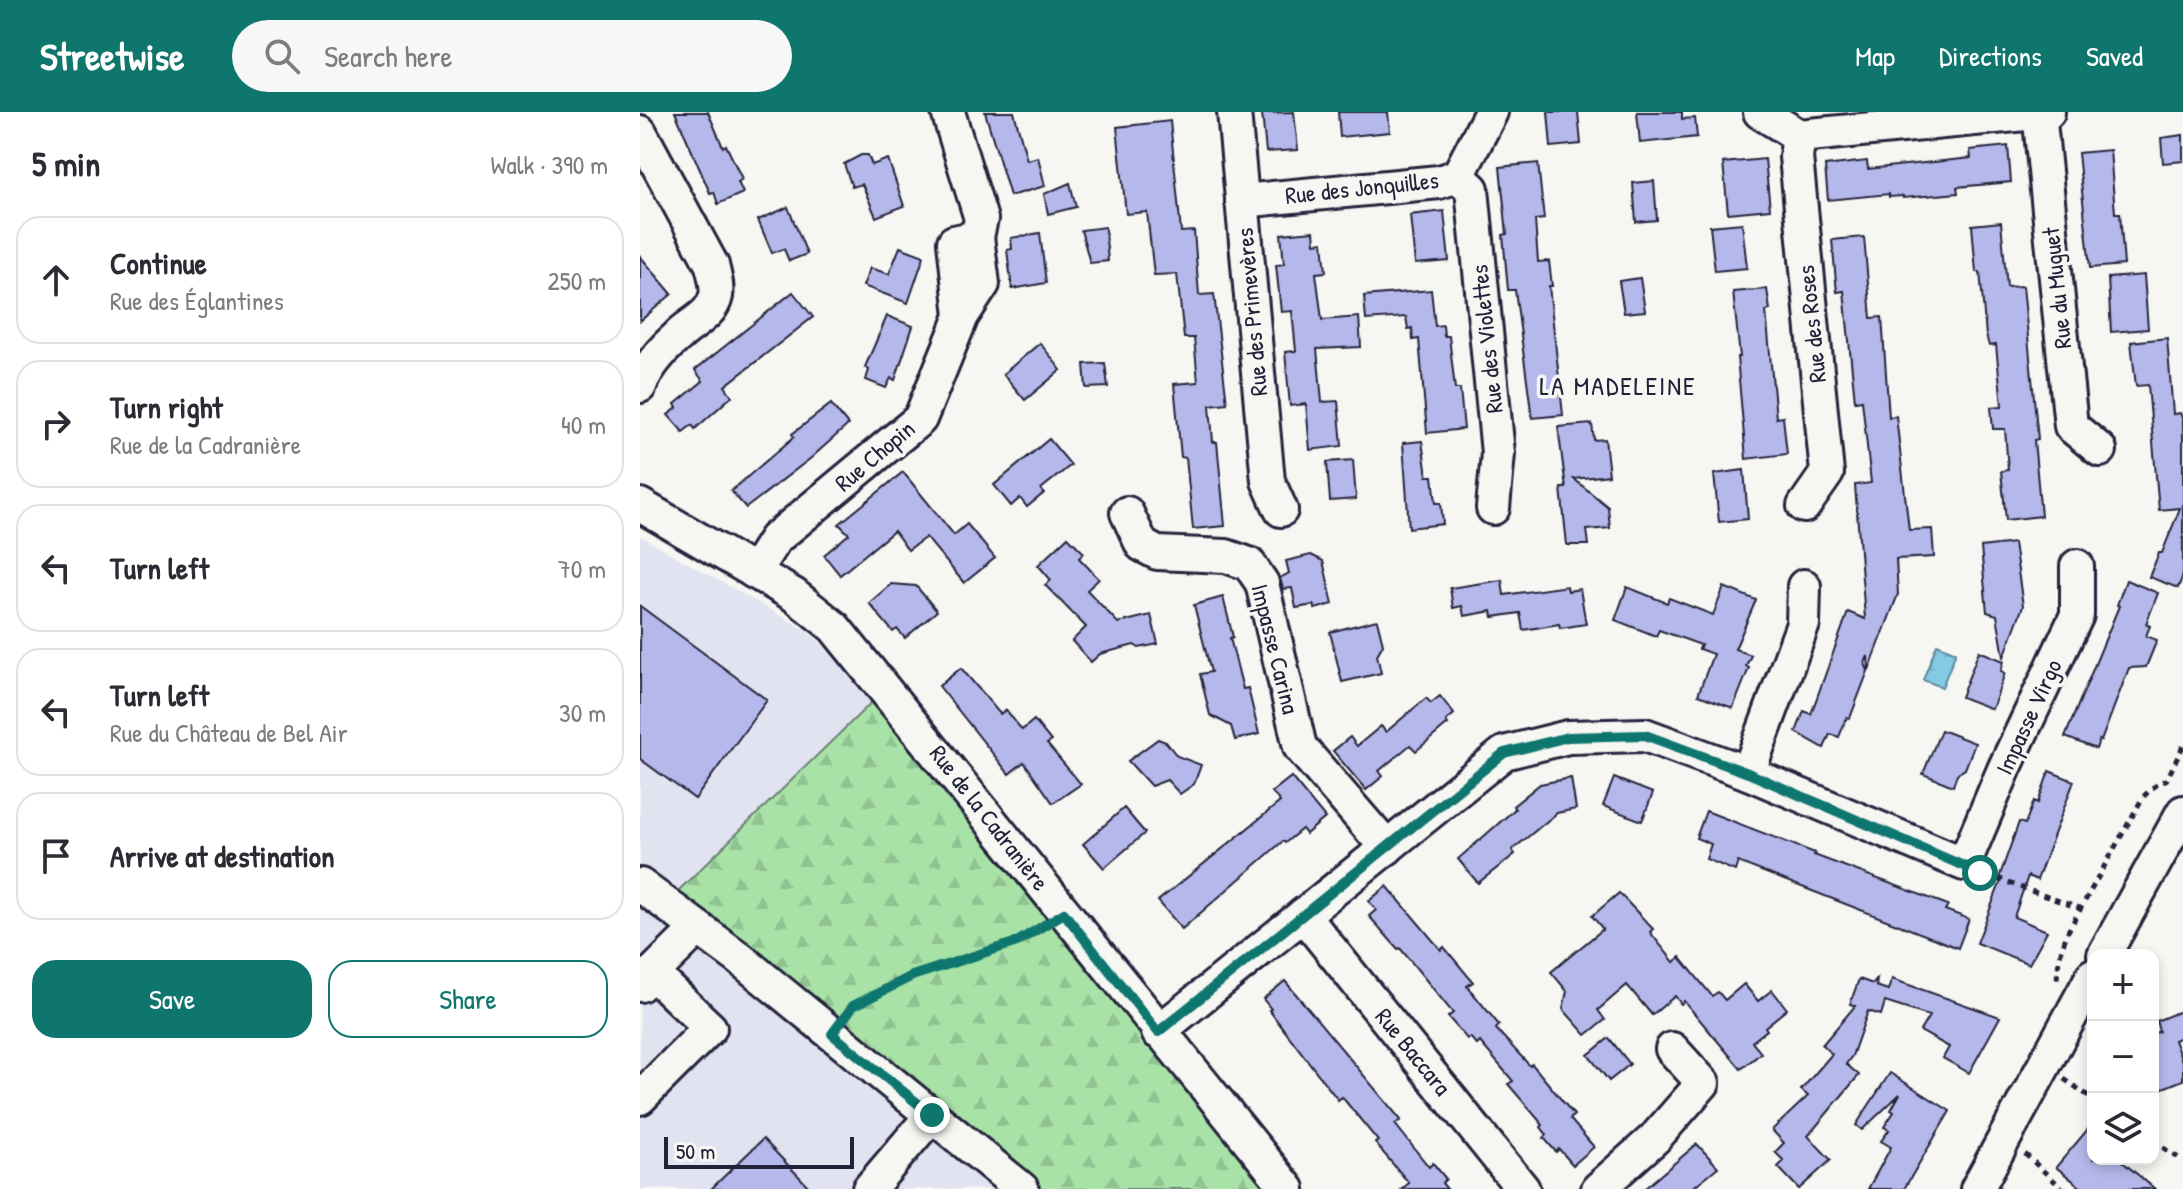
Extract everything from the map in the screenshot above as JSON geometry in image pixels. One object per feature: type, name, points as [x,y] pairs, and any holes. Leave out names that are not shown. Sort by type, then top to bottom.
[{"type":"street","name":"Rue Chopin","points":[[754,572],[775,539],[920,419],[962,316],[983,284],[977,237],[981,219],[948,112]]},
{"type":"street","name":"Rue des Primevères","points":[[1234,112],[1268,481],[1281,510]]},
{"type":"street","name":"Rue des Jonquilles","points":[[1242,201],[1439,182],[1458,176],[1491,112]]},
{"type":"street","points":[[1760,112],[1799,136],[1966,116],[2048,112]]},
{"type":"street","name":"Rue du Muguet","points":[[2039,112],[2071,426],[2100,450]]},
{"type":"street","points":[[640,132],[712,265],[716,295],[705,314],[678,336],[656,360],[640,386]]},
{"type":"street","name":"Rue des Roses","points":[[1799,136],[1796,157],[1827,473],[1804,506]]},
{"type":"street","name":"Rue des Violettes","points":[[1458,176],[1472,189],[1498,453],[1493,508]]},
{"type":"street","name":"Rue de la Cadranière","points":[[640,505],[794,595],[834,627],[1158,1032],[1288,1189]]},
{"type":"street","name":"Impasse Carina","points":[[1127,513],[1142,545],[1157,553],[1226,556],[1249,564],[1262,583],[1300,747],[1387,848]]},
{"type":"street","name":"Impasse Virgo","points":[[1964,864],[2005,767],[2077,615],[2077,566]]},
{"type":"street","points":[[1748,773],[1803,624],[1804,586]]},
{"type":"street","points":[[1158,1032],[1504,753],[1568,737],[1645,735],[1748,773],[1964,864]]},
{"type":"street","points":[[2107,949],[2183,812]]},
{"type":"street","points":[[640,885],[832,1034],[1022,1189]]},
{"type":"street","name":"Rue Baccara","points":[[1303,915],[1523,1189]]},
{"type":"street","points":[[640,1098],[710,1028],[646,979],[698,928]]},
{"type":"street","points":[[1977,1189],[2087,986]]},
{"type":"street","points":[[1598,1189],[1655,1138],[1703,1083],[1672,1049]]},
{"type":"street","points":[[869,1189],[932,1115]]},
{"type":"path","points":[[2152,788],[2167,779],[2183,746]]},
{"type":"path","points":[[1964,864],[1980,873],[2082,909]]},
{"type":"path","points":[[832,1034],[853,1006],[912,976],[1017,942],[1064,913]]},
{"type":"path","points":[[2064,1079],[2087,1095]]},
{"type":"path","points":[[2159,1145],[2183,1161]]},
{"type":"path","points":[[2025,1153],[2063,1189]]},
{"type":"shaded area","points":[[640,536],[806,630],[879,695],[679,891],[1038,1189],[640,1189]]},
{"type":"green space","points":[[879,695],[1268,1189],[1038,1189],[678,891]]},
{"type":"water","points":[[1937,644],[1956,652],[1942,687],[1923,680]]},
{"type":"building","points":[[675,112],[708,112],[723,147],[726,145],[742,179],[738,182],[743,193],[718,204],[714,192],[710,193]]},
{"type":"building","points":[[985,112],[1014,112],[1027,160],[1038,157],[1045,186],[1010,196]]},
{"type":"building","points":[[1294,112],[1298,150],[1266,152],[1262,113]]},
{"type":"building","points":[[1338,112],[1388,112],[1390,132],[1340,137]]},
{"type":"building","points":[[1548,112],[1578,112],[1581,144],[1551,147]]},
{"type":"building","points":[[1637,112],[1682,112],[1682,119],[1695,118],[1697,137],[1640,143]]},
{"type":"building","points":[[1170,121],[1181,232],[1194,231],[1199,295],[1214,294],[1227,403],[1210,405],[1225,526],[1193,529],[1186,458],[1181,457],[1174,384],[1198,382],[1194,338],[1184,338],[1177,274],[1154,275],[1147,212],[1126,214],[1117,127]]},
{"type":"building","points":[[2183,135],[2183,161],[2163,163],[2161,138]]},
{"type":"building","points":[[2008,146],[2011,182],[1957,187],[1958,193],[1903,198],[1889,197],[1889,194],[1828,200],[1825,166],[1867,161],[1868,169],[1971,158],[1970,150]]},
{"type":"building","points":[[2110,150],[2115,213],[2120,213],[2124,265],[2090,268],[2078,153]]},
{"type":"building","points":[[861,155],[868,155],[872,165],[888,159],[904,206],[876,217],[862,184],[852,187],[844,164]]},
{"type":"building","points":[[1765,159],[1770,209],[1728,213],[1723,163]]},
{"type":"building","points":[[1538,163],[1544,219],[1535,220],[1538,262],[1549,261],[1563,415],[1532,418],[1515,290],[1508,290],[1503,235],[1507,234],[1500,167]]},
{"type":"building","points":[[1654,181],[1657,220],[1636,222],[1633,183]]},
{"type":"building","points":[[1070,183],[1076,207],[1048,214],[1044,194]]},
{"type":"building","points":[[788,207],[807,254],[789,261],[784,249],[772,253],[758,220]]},
{"type":"building","points":[[1444,211],[1449,261],[1415,264],[1410,215]]},
{"type":"building","points":[[2001,222],[2007,287],[2023,286],[2038,439],[2034,440],[2041,516],[2006,520],[2001,471],[2008,470],[2005,429],[1993,429],[1991,407],[2002,406],[1996,345],[1989,346],[1986,335],[1972,225]]},
{"type":"building","points":[[1742,223],[1747,268],[1715,271],[1710,226]]},
{"type":"building","points":[[1105,227],[1108,261],[1090,263],[1081,230]]},
{"type":"building","points":[[1314,231],[1315,243],[1323,242],[1326,272],[1316,273],[1322,320],[1359,317],[1361,347],[1317,349],[1322,402],[1338,401],[1342,446],[1310,450],[1306,404],[1290,406],[1285,352],[1296,351],[1292,311],[1281,312],[1276,265],[1284,264],[1281,234]]},
{"type":"building","points":[[1040,233],[1046,283],[1012,289],[1007,250],[1012,249],[1011,238]]},
{"type":"building","points":[[1864,237],[1871,318],[1882,317],[1889,417],[1896,416],[1909,530],[1932,529],[1934,557],[1896,559],[1898,594],[1869,670],[1868,656],[1865,663],[1868,671],[1850,718],[1847,717],[1839,737],[1830,734],[1824,748],[1796,732],[1804,711],[1811,714],[1848,612],[1865,619],[1855,485],[1871,483],[1862,400],[1855,401],[1844,291],[1837,292],[1832,240]]},
{"type":"building","points":[[900,247],[924,256],[908,303],[863,286],[870,268],[889,274]]},
{"type":"building","points":[[640,256],[672,294],[640,321]]},
{"type":"building","points":[[2144,275],[2148,329],[2111,332],[2108,278]]},
{"type":"building","points":[[1640,278],[1645,311],[1624,313],[1619,281]]},
{"type":"building","points":[[1767,289],[1770,310],[1766,311],[1776,418],[1783,417],[1787,454],[1746,459],[1733,292]]},
{"type":"building","points":[[1431,290],[1435,326],[1443,325],[1444,336],[1449,336],[1455,389],[1460,389],[1464,429],[1427,433],[1419,339],[1413,340],[1412,328],[1408,329],[1406,317],[1366,320],[1364,296]]},
{"type":"building","points":[[793,292],[813,317],[725,386],[732,396],[695,429],[692,425],[683,432],[668,415],[677,408],[675,404],[703,381],[695,370]]},
{"type":"building","points":[[887,316],[913,326],[895,380],[891,378],[886,388],[866,380],[869,370],[865,367]]},
{"type":"building","points":[[2167,338],[2173,414],[2180,413],[2183,420],[2183,575],[2178,588],[2149,577],[2180,508],[2159,510],[2148,385],[2136,386],[2131,342]]},
{"type":"building","points":[[1040,343],[1061,370],[1025,400],[1003,374]]},
{"type":"building","points":[[1105,363],[1108,387],[1086,388],[1084,364]]},
{"type":"building","points":[[831,404],[848,425],[746,508],[731,491],[794,437],[792,434]]},
{"type":"building","points":[[1592,424],[1594,440],[1605,439],[1609,475],[1574,479],[1608,507],[1610,528],[1587,530],[1589,545],[1567,545],[1561,488],[1566,488],[1558,427]]},
{"type":"building","points":[[1049,439],[1071,465],[1041,489],[1044,493],[1027,507],[1020,498],[1011,506],[994,485]]},
{"type":"building","points":[[1422,441],[1427,476],[1433,476],[1436,503],[1441,503],[1443,524],[1409,528],[1403,443]]},
{"type":"building","points":[[1353,460],[1356,499],[1330,501],[1327,462]]},
{"type":"building","points":[[1744,470],[1748,519],[1719,522],[1714,474]]},
{"type":"building","points":[[903,472],[954,535],[967,524],[995,558],[964,583],[926,537],[908,550],[894,531],[840,575],[824,555],[849,534],[839,524]]},
{"type":"building","points":[[1068,537],[1084,553],[1079,558],[1099,579],[1087,590],[1118,623],[1151,615],[1158,644],[1139,648],[1134,645],[1100,654],[1091,662],[1072,641],[1086,627],[1045,585],[1051,580],[1038,565]]},
{"type":"building","points":[[2014,543],[2023,606],[2004,657],[1997,615],[1987,612],[1981,547]]},
{"type":"building","points":[[1311,555],[1323,561],[1333,604],[1315,609],[1314,605],[1296,608],[1292,588],[1283,589],[1280,578],[1289,573],[1286,561]]},
{"type":"building","points":[[1502,580],[1504,595],[1567,586],[1568,591],[1580,589],[1586,624],[1560,628],[1559,624],[1523,630],[1520,613],[1493,617],[1492,611],[1464,616],[1462,606],[1453,608],[1450,588]]},
{"type":"building","points":[[2126,580],[2158,593],[2146,624],[2150,626],[2146,636],[2157,640],[2146,667],[2129,668],[2096,749],[2065,737],[2119,606]]},
{"type":"building","points":[[891,584],[916,586],[937,611],[905,638],[897,629],[893,632],[869,603]]},
{"type":"building","points":[[1627,587],[1667,603],[1669,598],[1713,615],[1724,587],[1756,600],[1735,649],[1751,655],[1733,708],[1698,695],[1713,654],[1699,649],[1701,645],[1659,630],[1656,636],[1615,620]]},
{"type":"building","points":[[1223,597],[1243,689],[1248,688],[1259,734],[1235,740],[1231,726],[1210,715],[1200,674],[1211,672],[1194,605]]},
{"type":"building","points":[[640,606],[767,700],[695,799],[640,759]]},
{"type":"building","points":[[1377,620],[1383,644],[1377,655],[1381,673],[1342,682],[1330,632]]},
{"type":"building","points":[[1979,651],[2004,661],[2001,671],[2005,673],[1992,709],[1961,697]]},
{"type":"building","points":[[961,668],[1000,714],[1006,710],[1022,730],[1034,720],[1051,741],[1047,744],[1081,784],[1053,803],[1024,762],[1009,774],[939,686]]},
{"type":"building","points":[[1440,696],[1454,714],[1446,721],[1448,724],[1416,751],[1410,745],[1379,771],[1383,776],[1366,790],[1333,751],[1350,737],[1357,746],[1381,726],[1386,732],[1426,698],[1431,703]]},
{"type":"building","points":[[1941,730],[1975,743],[1965,769],[1957,774],[1953,786],[1923,774]]},
{"type":"building","points":[[1158,739],[1166,742],[1177,756],[1201,765],[1194,784],[1180,794],[1167,780],[1151,786],[1128,761]]},
{"type":"building","points":[[2049,771],[2074,781],[2037,880],[2028,876],[2014,917],[2047,931],[2029,964],[1977,943],[2019,822],[2025,824],[2034,801],[2038,803]]},
{"type":"building","points":[[1291,777],[1325,818],[1306,834],[1302,829],[1285,843],[1283,841],[1182,929],[1158,901],[1280,802],[1272,792]]},
{"type":"building","points":[[1571,778],[1576,809],[1557,813],[1512,850],[1515,854],[1478,883],[1458,859],[1540,784]]},
{"type":"building","points":[[1614,778],[1653,793],[1642,821],[1603,806]]},
{"type":"building","points":[[1124,808],[1145,833],[1104,868],[1083,844]]},
{"type":"building","points":[[1706,811],[1948,905],[1945,910],[1969,919],[1958,948],[1738,862],[1735,871],[1706,859],[1711,844],[1696,838]]},
{"type":"building","points":[[1387,886],[1441,950],[1444,947],[1473,982],[1467,986],[1499,1025],[1496,1029],[1530,1066],[1532,1064],[1574,1115],[1570,1119],[1594,1147],[1573,1165],[1544,1138],[1547,1135],[1541,1127],[1543,1125],[1508,1084],[1513,1081],[1480,1042],[1477,1045],[1470,1037],[1467,1039],[1448,1017],[1453,1013],[1400,948],[1369,916],[1376,910],[1369,901]]},
{"type":"building","points":[[1619,893],[1653,929],[1650,932],[1674,962],[1680,957],[1712,996],[1718,992],[1725,1000],[1744,984],[1758,1001],[1772,990],[1787,1009],[1752,1042],[1761,1053],[1741,1069],[1684,1001],[1681,1004],[1675,996],[1652,1015],[1627,985],[1598,1010],[1605,1020],[1586,1035],[1563,1009],[1567,991],[1551,972],[1603,929],[1592,916]]},
{"type":"building","points":[[1859,979],[1873,984],[1877,979],[1876,986],[1888,990],[1892,979],[2000,1017],[1969,1073],[1943,1058],[1949,1047],[1920,1031],[1929,1016],[1885,1002],[1881,1015],[1868,1011],[1852,1056],[1846,1064],[1859,1075],[1808,1136],[1831,1160],[1799,1189],[1778,1167],[1784,1161],[1775,1152],[1784,1143],[1772,1130],[1808,1096],[1801,1090],[1832,1054],[1822,1045],[1855,1006],[1850,1004]]},
{"type":"building","points":[[1285,981],[1401,1120],[1395,1124],[1429,1167],[1433,1163],[1446,1179],[1442,1183],[1447,1189],[1402,1189],[1409,1183],[1375,1143],[1378,1141],[1342,1097],[1338,1100],[1269,1010],[1263,999]]},
{"type":"building","points":[[2183,1010],[2183,1036],[2174,1040],[2183,1064],[2183,1080],[2159,1090],[2159,1021]]},
{"type":"building","points":[[1609,1038],[1630,1064],[1609,1081],[1588,1055]]},
{"type":"building","points":[[1890,1073],[1950,1111],[1904,1189],[1868,1189],[1891,1147],[1881,1141],[1889,1130],[1884,1127],[1894,1112],[1891,1110],[1900,1094],[1862,1130],[1856,1125]]},
{"type":"building","points":[[2087,1130],[2087,1165],[2126,1165],[2155,1189],[2083,1189],[2056,1167]]},
{"type":"building","points":[[763,1139],[811,1189],[711,1189]]},
{"type":"building","points":[[1697,1144],[1718,1167],[1691,1189],[1644,1189]]},
{"type":"district","name":"LA MADELEINE","points":[[1618,386]]},
{"type":"route","points":[[932,1115],[832,1034],[853,1006],[912,976],[1017,942],[1064,913],[1158,1032],[1504,753],[1568,737],[1645,735],[1748,773],[1980,873]]}]
